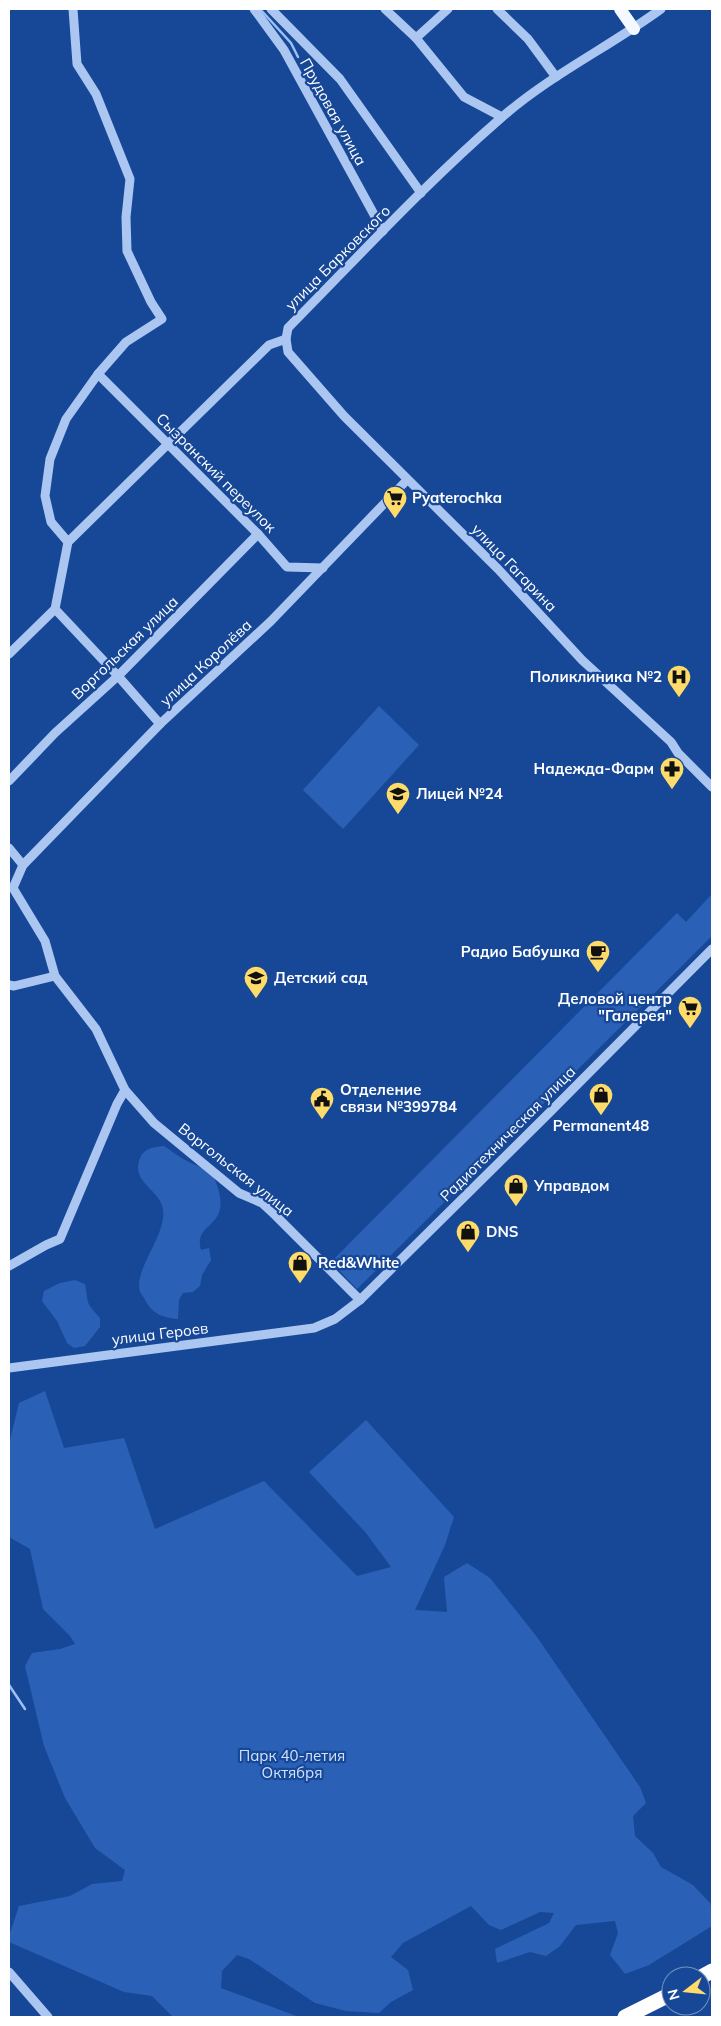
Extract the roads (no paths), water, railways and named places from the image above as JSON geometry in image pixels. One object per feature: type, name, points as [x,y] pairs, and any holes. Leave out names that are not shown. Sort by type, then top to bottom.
[{"type":"highway","points":[[625,2017],[661,1999]]},
{"type":"main road","points":[[620,9],[634,29]]},
{"type":"street","points":[[68,542],[51,522],[45,496],[50,459],[66,419],[98,374],[126,342],[162,319],[151,302],[127,251],[126,217],[130,179],[96,94],[77,64],[73,9]]},
{"type":"street","name":"Прудовая улица","points":[[254,9],[284,50],[383,232]]},
{"type":"street","name":"Прудовая улица","points":[[271,9],[340,79],[421,193]]},
{"type":"street","points":[[385,9],[416,38],[464,97],[502,117]]},
{"type":"street","points":[[416,38],[448,9]]},
{"type":"street","points":[[498,9],[528,39],[556,77]]},
{"type":"street","name":"улица Барковского","points":[[286,339],[288,328],[421,193],[502,117],[556,77],[634,29],[661,9]]},
{"type":"street","points":[[9,654],[55,609],[68,542],[85,528],[168,443],[269,345],[286,339]]},
{"type":"street","name":"улица Гагарина","points":[[286,339],[288,352],[344,416],[498,569],[582,660],[671,742],[678,753],[712,787]]},
{"type":"street","name":"Сызранский переулок","points":[[98,374],[258,534],[287,567],[323,568]]},
{"type":"street","name":"улица Королёва","points":[[23,865],[160,724],[271,621],[407,480]]},
{"type":"street","name":"Воргольская улица","points":[[9,781],[55,733],[118,676],[258,534]]},
{"type":"street","points":[[55,609],[160,724]]},
{"type":"street","points":[[9,848],[23,865]]},
{"type":"street","name":"Воргольская улица","points":[[23,865],[13,888],[46,940],[55,976],[96,1029],[125,1090],[154,1123],[239,1193],[262,1203],[276,1214],[360,1300]]},
{"type":"street","name":"Радиотехническая улица","points":[[314,1328],[335,1319],[360,1300],[712,949]]},
{"type":"street","points":[[9,985],[14,986],[55,976]]},
{"type":"street","points":[[9,1266],[60,1239],[117,1104],[125,1090]]},
{"type":"street","name":"улица Героев","points":[[9,1368],[314,1328]]},
{"type":"street","points":[[9,1972],[48,2017]]},
{"type":"waterway","points":[[260,9],[291,43],[298,57]]},
{"type":"waterway","points":[[9,1685],[25,1709]]},
{"type":"place","name":"Pyaterochka","points":[[395,519]]},
{"type":"place","name":"Поликлиника №2","points":[[679,698]]},
{"type":"place","name":"Надежда-Фарм","points":[[672,790]]},
{"type":"place","name":"Лицей №24","points":[[398,815]]},
{"type":"place","name":"Радио Бабушка","points":[[598,973]]},
{"type":"place","name":"Детский сад","points":[[256,999]]},
{"type":"place","name":"Деловой центр \"Галерея\"","points":[[690,1029]]},
{"type":"place","name":"Permanent48","points":[[601,1116]]},
{"type":"place","name":"Отделение связи №399784","points":[[322,1120]]},
{"type":"place","name":"Управдом","points":[[516,1207]]},
{"type":"place","name":"DNS","points":[[468,1253]]},
{"type":"place","name":"Red&White","points":[[300,1284]]},
{"type":"park label","name":"Парк 40-летия Октября","points":[[292,1764]]}]
